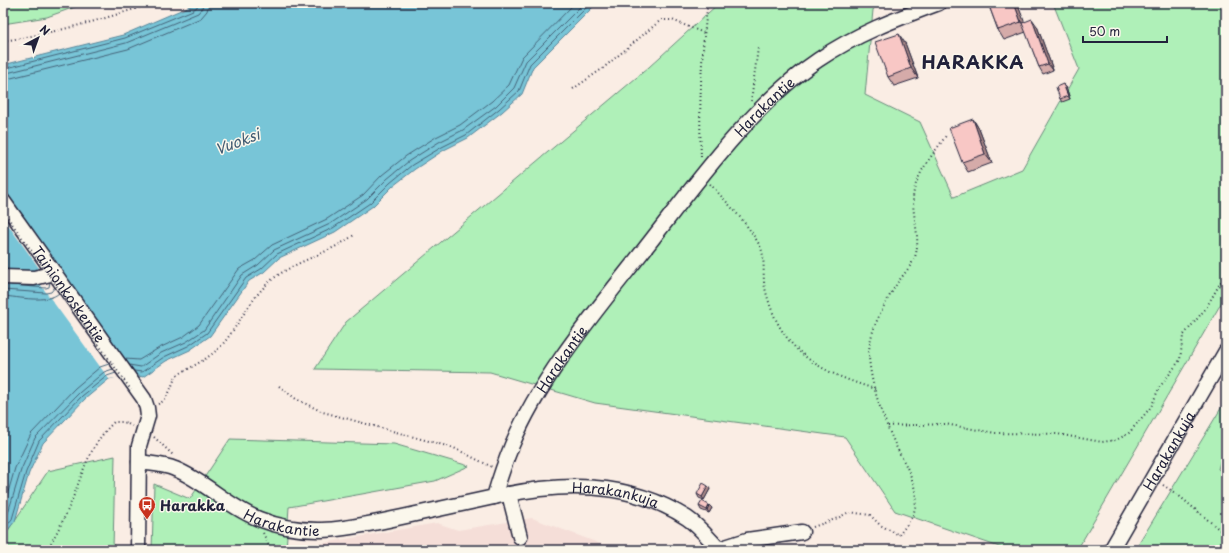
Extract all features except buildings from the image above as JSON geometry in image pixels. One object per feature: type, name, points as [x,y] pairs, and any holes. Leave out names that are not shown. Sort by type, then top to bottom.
[{"type":"street","name":"Harakantie","points":[[139,462],[173,468],[186,474],[222,499],[257,518],[287,528],[316,531],[348,529],[494,497],[512,444],[539,393],[578,334],[702,176],[749,122],[785,86],[818,60],[874,27],[939,3]]},
{"type":"street","name":"Tainionkoskentie","points":[[3,201],[55,273],[147,408]]},
{"type":"street","points":[[3,277],[34,278],[55,273]]},
{"type":"street","name":"Harakankuja","points":[[1111,550],[1226,351]]},
{"type":"street","points":[[138,550],[138,429],[148,416],[147,408]]},
{"type":"street","name":"Harakankuja","points":[[494,497],[572,486],[600,488],[633,493],[661,503],[688,519],[720,550]]},
{"type":"street","points":[[509,494],[520,537]]},
{"type":"street","points":[[720,550],[747,540],[802,532]]},
{"type":"path","points":[[3,26],[6,22],[7,3]]},
{"type":"path","points":[[3,41],[47,34],[106,19],[152,3]]},
{"type":"path","points":[[709,3],[704,33],[699,114],[702,176],[743,219],[760,247],[764,287],[772,313],[788,339],[798,351],[816,366],[840,378],[875,389]]},
{"type":"path","points":[[573,89],[602,69],[661,20],[672,20],[704,33]]},
{"type":"path","points":[[751,103],[758,48]]},
{"type":"path","points":[[802,532],[838,518],[849,512],[870,515],[880,525],[899,535],[914,512],[914,486],[908,467],[888,426],[875,389],[869,356],[875,325],[914,258],[918,243],[913,199],[916,182],[947,134]]},
{"type":"path","points":[[3,211],[134,388]]},
{"type":"path","points":[[147,408],[162,403],[171,391],[176,376],[214,353],[230,335],[248,306],[273,279],[292,267],[342,244],[354,235]]},
{"type":"path","points":[[888,426],[945,424],[994,433],[1057,434],[1102,442],[1116,440],[1128,434],[1151,406],[1159,388],[1180,360],[1183,336],[1206,308],[1226,273]]},
{"type":"path","points":[[279,386],[296,399],[323,412],[454,448],[502,473]]},
{"type":"path","points":[[47,550],[72,502],[86,461],[104,432],[114,422],[124,422],[156,438],[177,459]]},
{"type":"path","points":[[1153,479],[1178,495],[1226,535]]},
{"type":"shaded area","points":[[532,518],[601,544],[651,547],[654,550],[304,550],[302,547],[437,523],[458,530]]},
{"type":"green space","points":[[3,3],[86,3],[47,17],[3,24]]},
{"type":"green space","points":[[719,3],[877,3],[873,10],[865,95],[920,122],[954,197],[1022,169],[1079,69],[1053,3],[1226,3],[1226,295],[1077,550],[1008,550],[895,511],[845,437],[595,403],[490,372],[315,369],[346,322],[649,67]]},
{"type":"green space","points":[[1226,400],[1226,442],[1218,469],[1226,474],[1226,550],[1135,550]]},
{"type":"green space","points":[[230,439],[394,444],[469,466],[435,481],[289,507],[286,550],[152,550],[154,484],[190,499]]},
{"type":"green space","points":[[115,456],[113,550],[3,550],[3,538],[48,471]]},
{"type":"water","name":"Vuoksi","points":[[197,3],[597,3],[533,67],[522,94],[502,112],[468,138],[444,150],[415,169],[393,186],[373,206],[335,232],[279,258],[264,272],[249,281],[210,336],[190,350],[166,361],[143,377],[129,374],[109,379],[85,399],[43,443],[29,473],[15,521],[3,536],[3,281],[47,284],[37,270],[29,276],[3,274],[3,65],[123,35]]},
{"type":"pier","points":[[3,192],[137,378],[129,376],[109,379],[40,284],[47,284],[37,270],[39,268],[3,218]]},
{"type":"place","name":"Harakka","points":[[147,520]]},
{"type":"district","name":"HARAKKA","points":[[973,61]]}]
